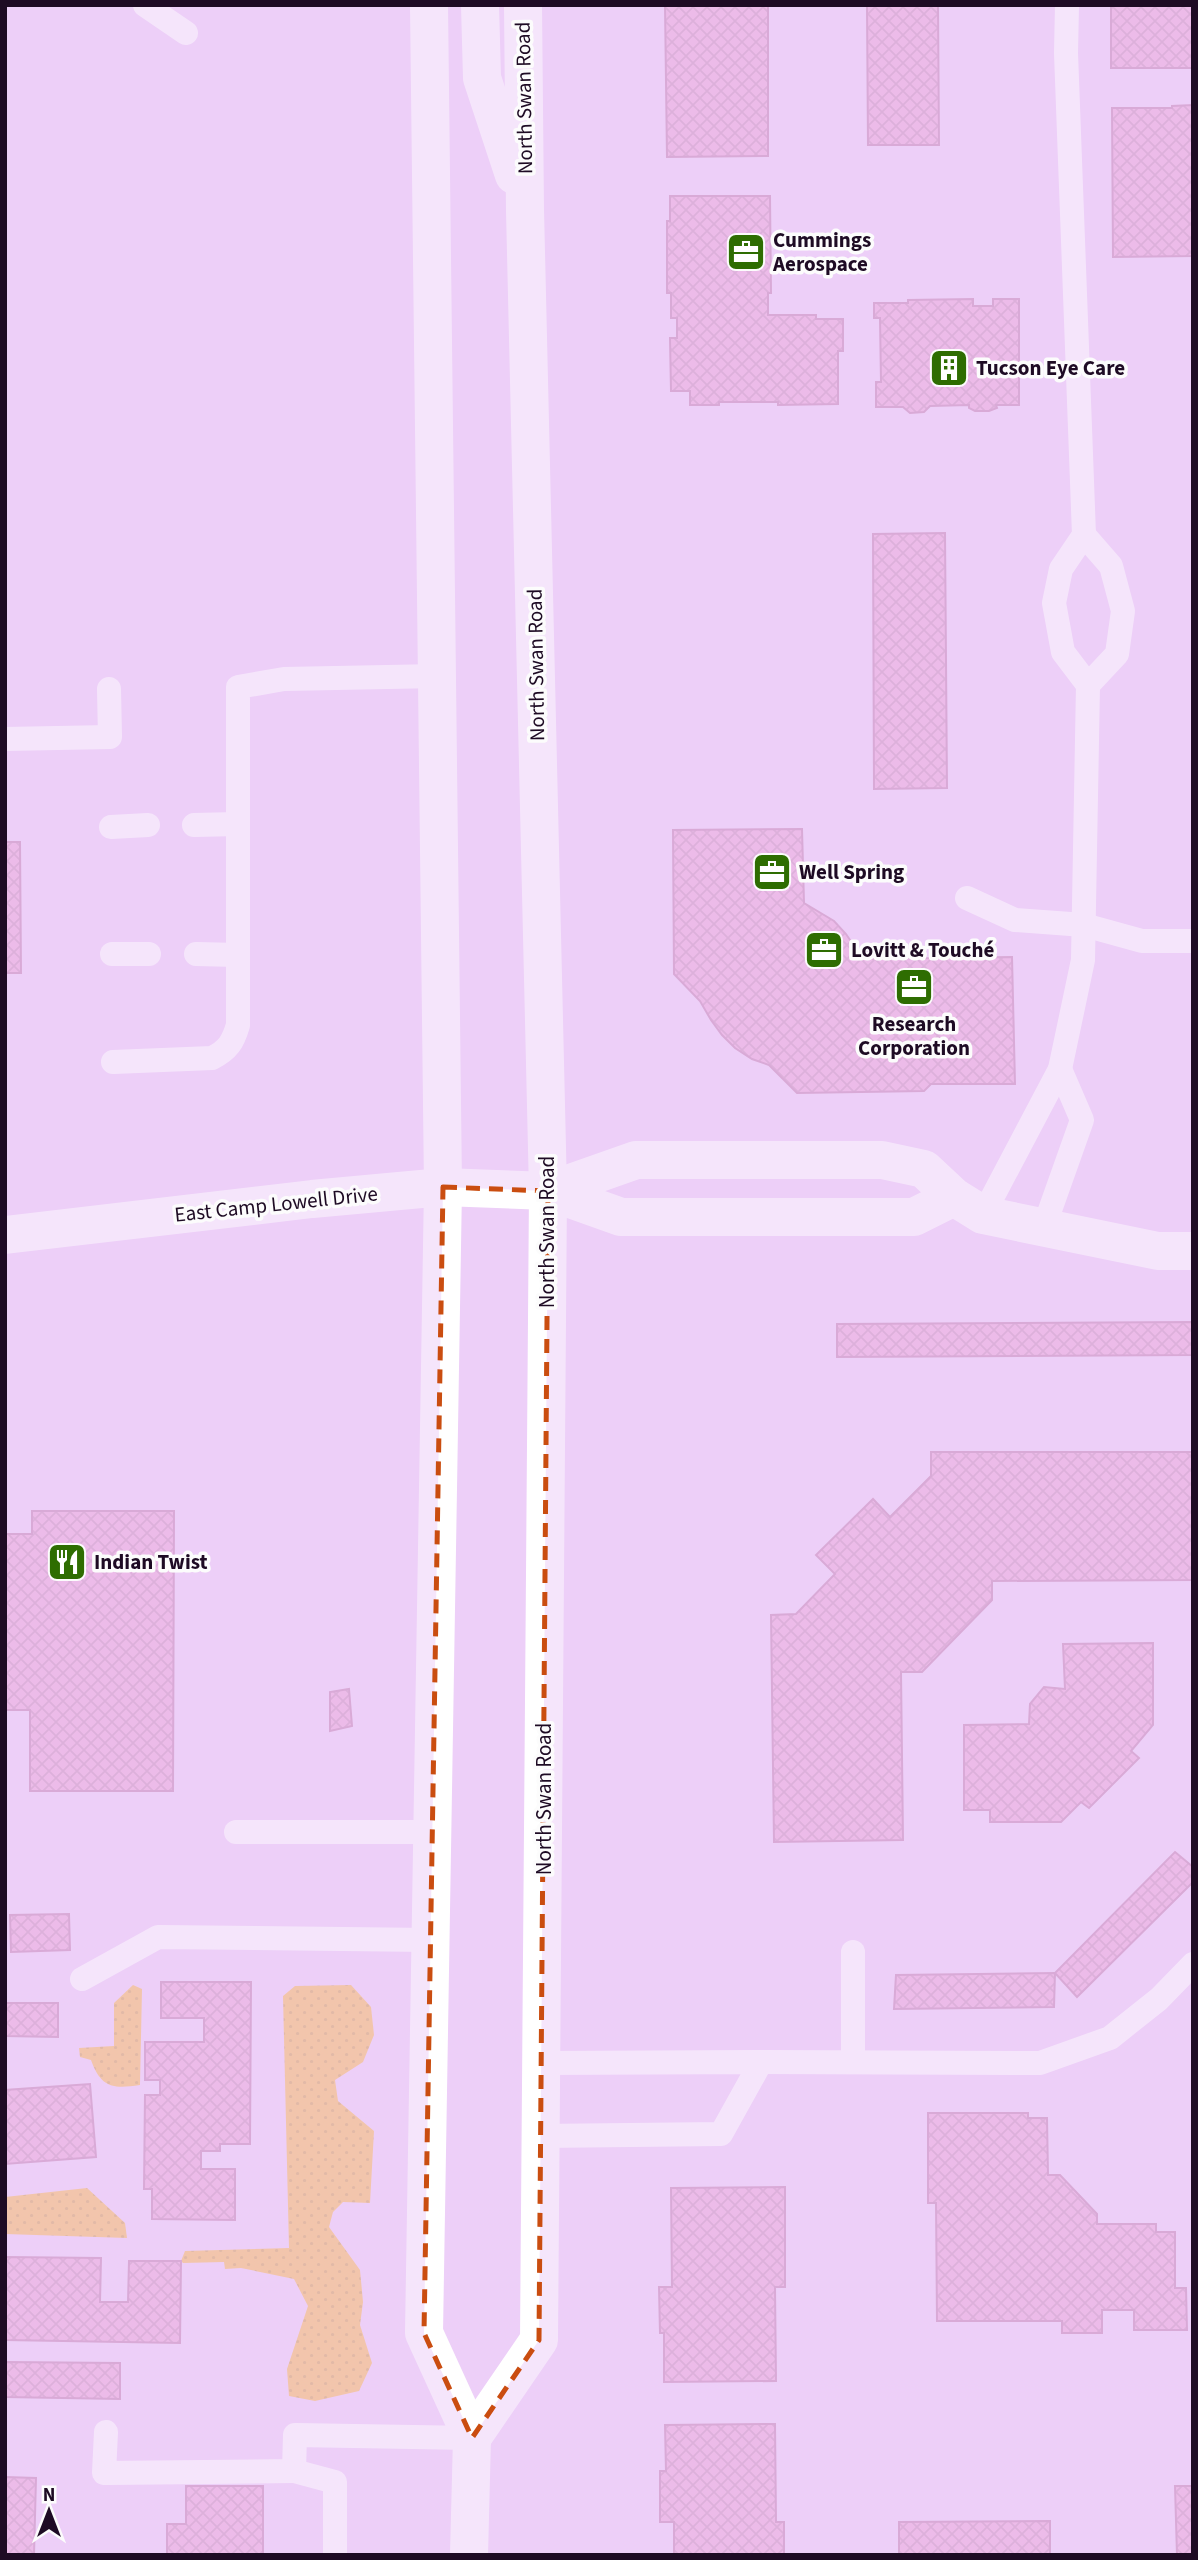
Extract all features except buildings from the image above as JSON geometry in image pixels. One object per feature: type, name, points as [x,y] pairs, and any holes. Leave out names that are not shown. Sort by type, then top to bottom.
[{"type":"main road","points":[[429,5],[443,1187],[424,2333],[472,2438],[469,2555]]},
{"type":"main road","points":[[480,5],[482,78],[525,210]]},
{"type":"main road","name":"North Swan Road","points":[[472,2438],[539,2340],[548,1191],[525,210],[523,5]]},
{"type":"main road","name":"East Camp Lowell Drive","points":[[548,1191],[636,1160],[882,1160],[924,1168],[968,1206]]},
{"type":"main road","name":"East Camp Lowell Drive","points":[[5,1236],[312,1199],[443,1187],[548,1191],[621,1217],[914,1217],[968,1206]]},
{"type":"main road","points":[[968,1206],[1044,1227],[1158,1251],[1193,1251]]},
{"type":"lane","points":[[145,5],[186,33]]},
{"type":"lane","points":[[968,1206],[1060,1069],[1083,960],[1087,685],[1063,652],[1054,603],[1061,569],[1084,535],[1066,53],[1067,5]]},
{"type":"lane","points":[[1084,535],[1111,566],[1123,611],[1117,654],[1087,685]]},
{"type":"lane","points":[[113,1062],[212,1058],[225,1051],[234,1039],[238,1025],[238,687],[284,679],[439,676]]},
{"type":"lane","points":[[5,738],[110,737],[110,689]]},
{"type":"lane","points":[[194,825],[238,824]]},
{"type":"lane","points":[[111,827],[148,825]]},
{"type":"lane","points":[[967,898],[1016,920],[1084,925],[1142,941],[1191,941]]},
{"type":"lane","points":[[112,954],[149,954]]},
{"type":"lane","points":[[195,954],[238,955]]},
{"type":"lane","points":[[1044,1227],[1082,1120],[1060,1069]]},
{"type":"lane","points":[[236,1832],[432,1832]]},
{"type":"lane","points":[[82,1979],[158,1937],[431,1940]]},
{"type":"lane","points":[[853,1952],[853,2062]]},
{"type":"lane","points":[[542,2063],[1040,2063],[1110,2038],[1159,1999],[1193,1964]]},
{"type":"lane","points":[[541,2136],[721,2133],[761,2062]]},
{"type":"lane","points":[[106,2432],[104,2473],[295,2470],[335,2482],[335,2555]]},
{"type":"lane","points":[[295,2470],[295,2435],[472,2438]]},
{"type":"highlighted area","points":[[443,1187],[548,1191],[539,2340],[472,2438],[424,2333]]},
{"type":"shaded area","points":[[133,1985],[142,1989],[140,2085],[115,2086],[99,2076],[91,2060],[80,2057],[79,2048],[114,2046],[114,2003]]},
{"type":"shaded area","points":[[351,1985],[371,2007],[374,2035],[363,2062],[335,2080],[338,2101],[374,2131],[370,2203],[343,2202],[333,2212],[329,2227],[360,2270],[363,2302],[360,2325],[372,2363],[359,2391],[315,2401],[289,2396],[287,2369],[308,2306],[294,2279],[241,2268],[225,2269],[224,2262],[181,2261],[185,2251],[289,2248],[283,1996],[295,1986]]},
{"type":"shaded area","points":[[87,2188],[125,2223],[127,2238],[5,2234],[5,2197]]},
{"type":"place","name":"Cummings Aerospace","points":[[746,252]]},
{"type":"place","name":"Tucson Eye Care","points":[[949,368]]},
{"type":"place","name":"Well Spring","points":[[772,872]]},
{"type":"place","name":"Lovitt & Touché","points":[[824,950]]},
{"type":"place","name":"Research Corporation","points":[[914,987]]},
{"type":"place","name":"Indian Twist","points":[[67,1562]]}]
